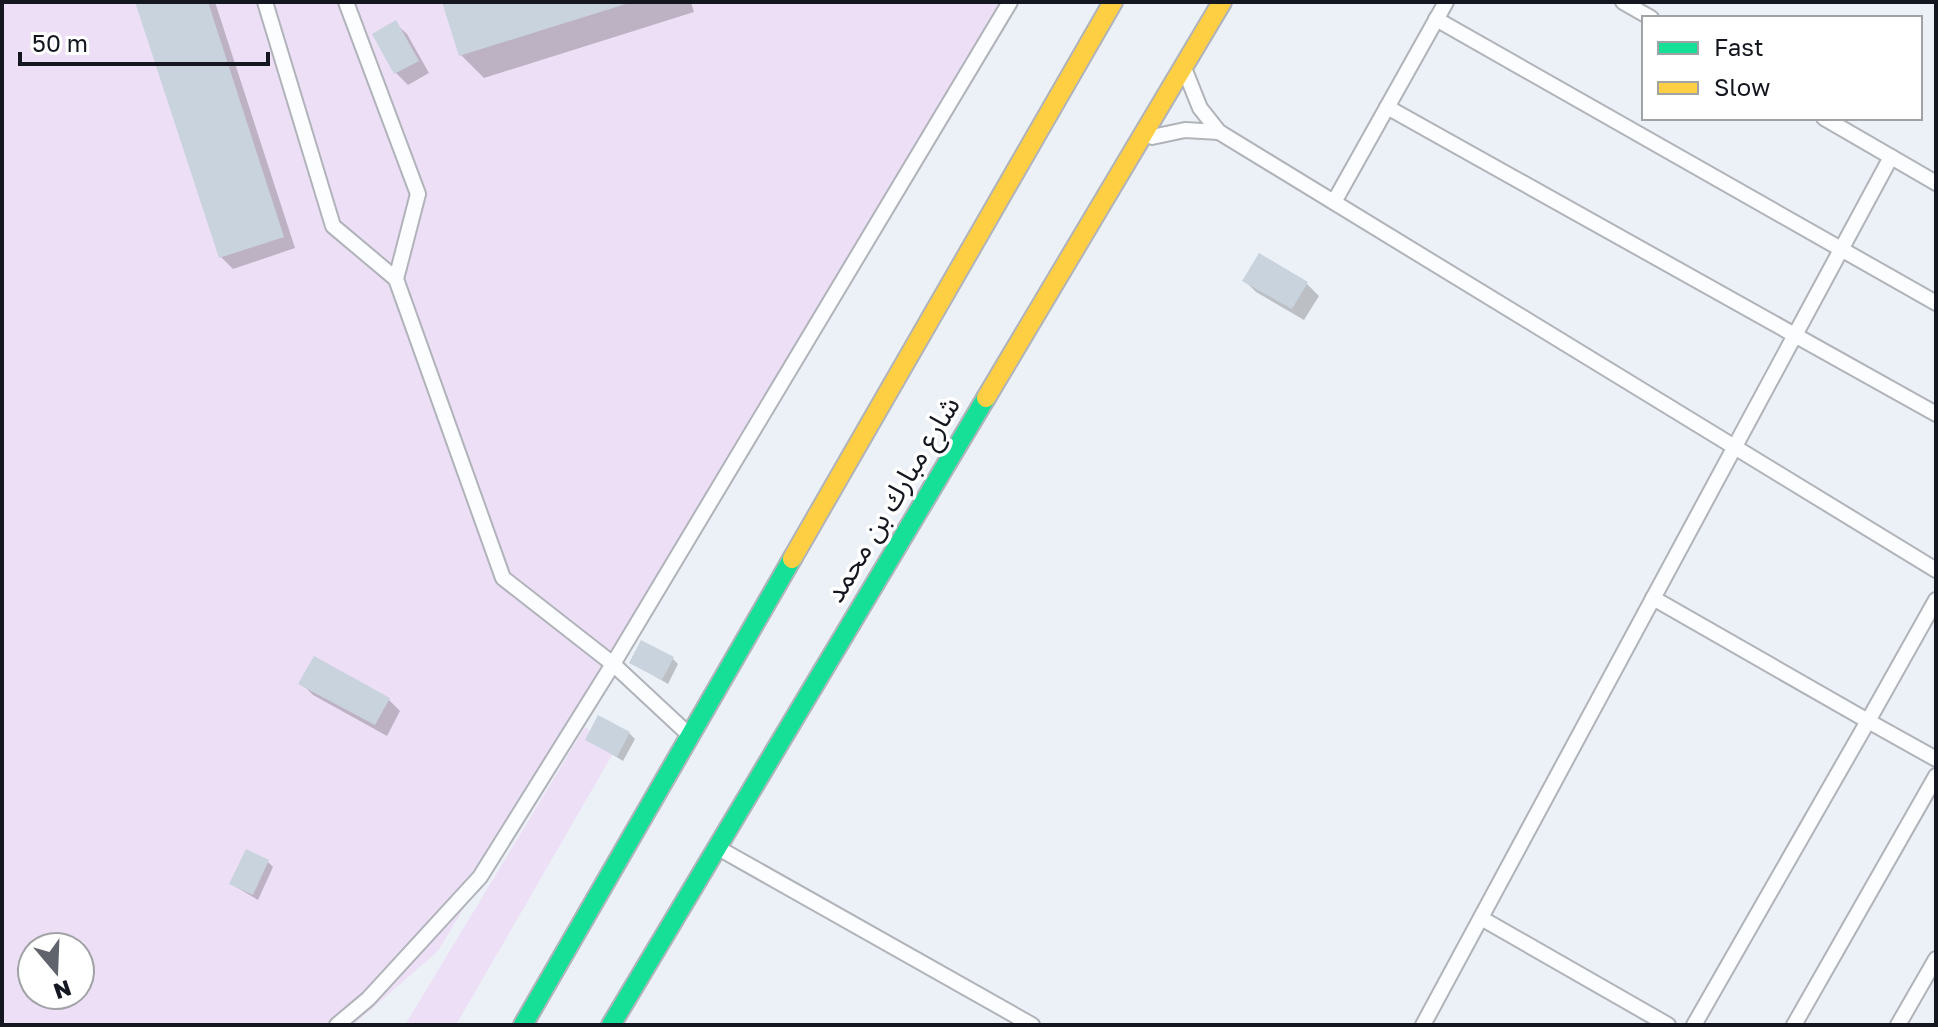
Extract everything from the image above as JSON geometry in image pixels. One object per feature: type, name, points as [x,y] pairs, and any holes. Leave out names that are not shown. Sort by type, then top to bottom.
[{"type":"street","name":"شارع مبارك بن محمد","points":[[523,1025],[1113,2]]},
{"type":"street","name":"شارع مبارك بن محمد","points":[[611,1025],[1222,2]]},
{"type":"lane","points":[[265,2],[333,226],[396,279],[503,578],[613,664],[690,735]]},
{"type":"lane","points":[[346,2],[418,194],[396,279]]},
{"type":"lane","points":[[337,1025],[368,999],[480,877],[613,664],[1010,2]]},
{"type":"lane","points":[[1334,202],[1446,2]]},
{"type":"lane","points":[[1623,2],[1648,16]]},
{"type":"lane","points":[[1436,19],[1936,303]]},
{"type":"lane","points":[[1184,65],[1200,108],[1219,132],[1936,570]]},
{"type":"lane","points":[[1387,107],[1936,414]]},
{"type":"lane","points":[[1827,120],[1936,183]]},
{"type":"lane","points":[[1137,144],[1169,132],[1219,132]]},
{"type":"lane","points":[[1423,1025],[1891,157]]},
{"type":"lane","points":[[1653,598],[1936,759]]},
{"type":"lane","points":[[1694,1025],[1936,600]]},
{"type":"lane","points":[[1794,1025],[1936,776]]},
{"type":"lane","points":[[716,847],[1032,1025]]},
{"type":"lane","points":[[1481,918],[1668,1025]]},
{"type":"lane","points":[[1898,1025],[1936,959]]},
{"type":"shaded area","points":[[2,2],[1005,2],[438,951],[353,1025],[2,1025]]},
{"type":"shaded area","points":[[585,727],[615,750],[456,1025],[405,1025]]},
{"type":"building","points":[[135,2],[208,2],[284,237],[219,258]]},
{"type":"building","points":[[442,2],[629,2],[629,3],[459,56]]},
{"type":"building","points":[[396,20],[419,61],[394,74],[372,34]]},
{"type":"building","points":[[1259,253],[1308,282],[1292,309],[1242,281]]},
{"type":"building","points":[[641,640],[674,657],[662,680],[629,663]]},
{"type":"building","points":[[314,656],[390,698],[375,725],[298,684]]},
{"type":"building","points":[[598,715],[630,732],[617,757],[585,740]]},
{"type":"building","points":[[246,849],[269,860],[253,895],[229,884]]},
{"type":"traffic: fast","points":[[611,1025],[986,398]]},
{"type":"traffic: fast","points":[[523,1025],[792,559]]},
{"type":"traffic: slow","points":[[792,559],[1113,2]]},
{"type":"traffic: slow","points":[[986,398],[1222,2]]}]
